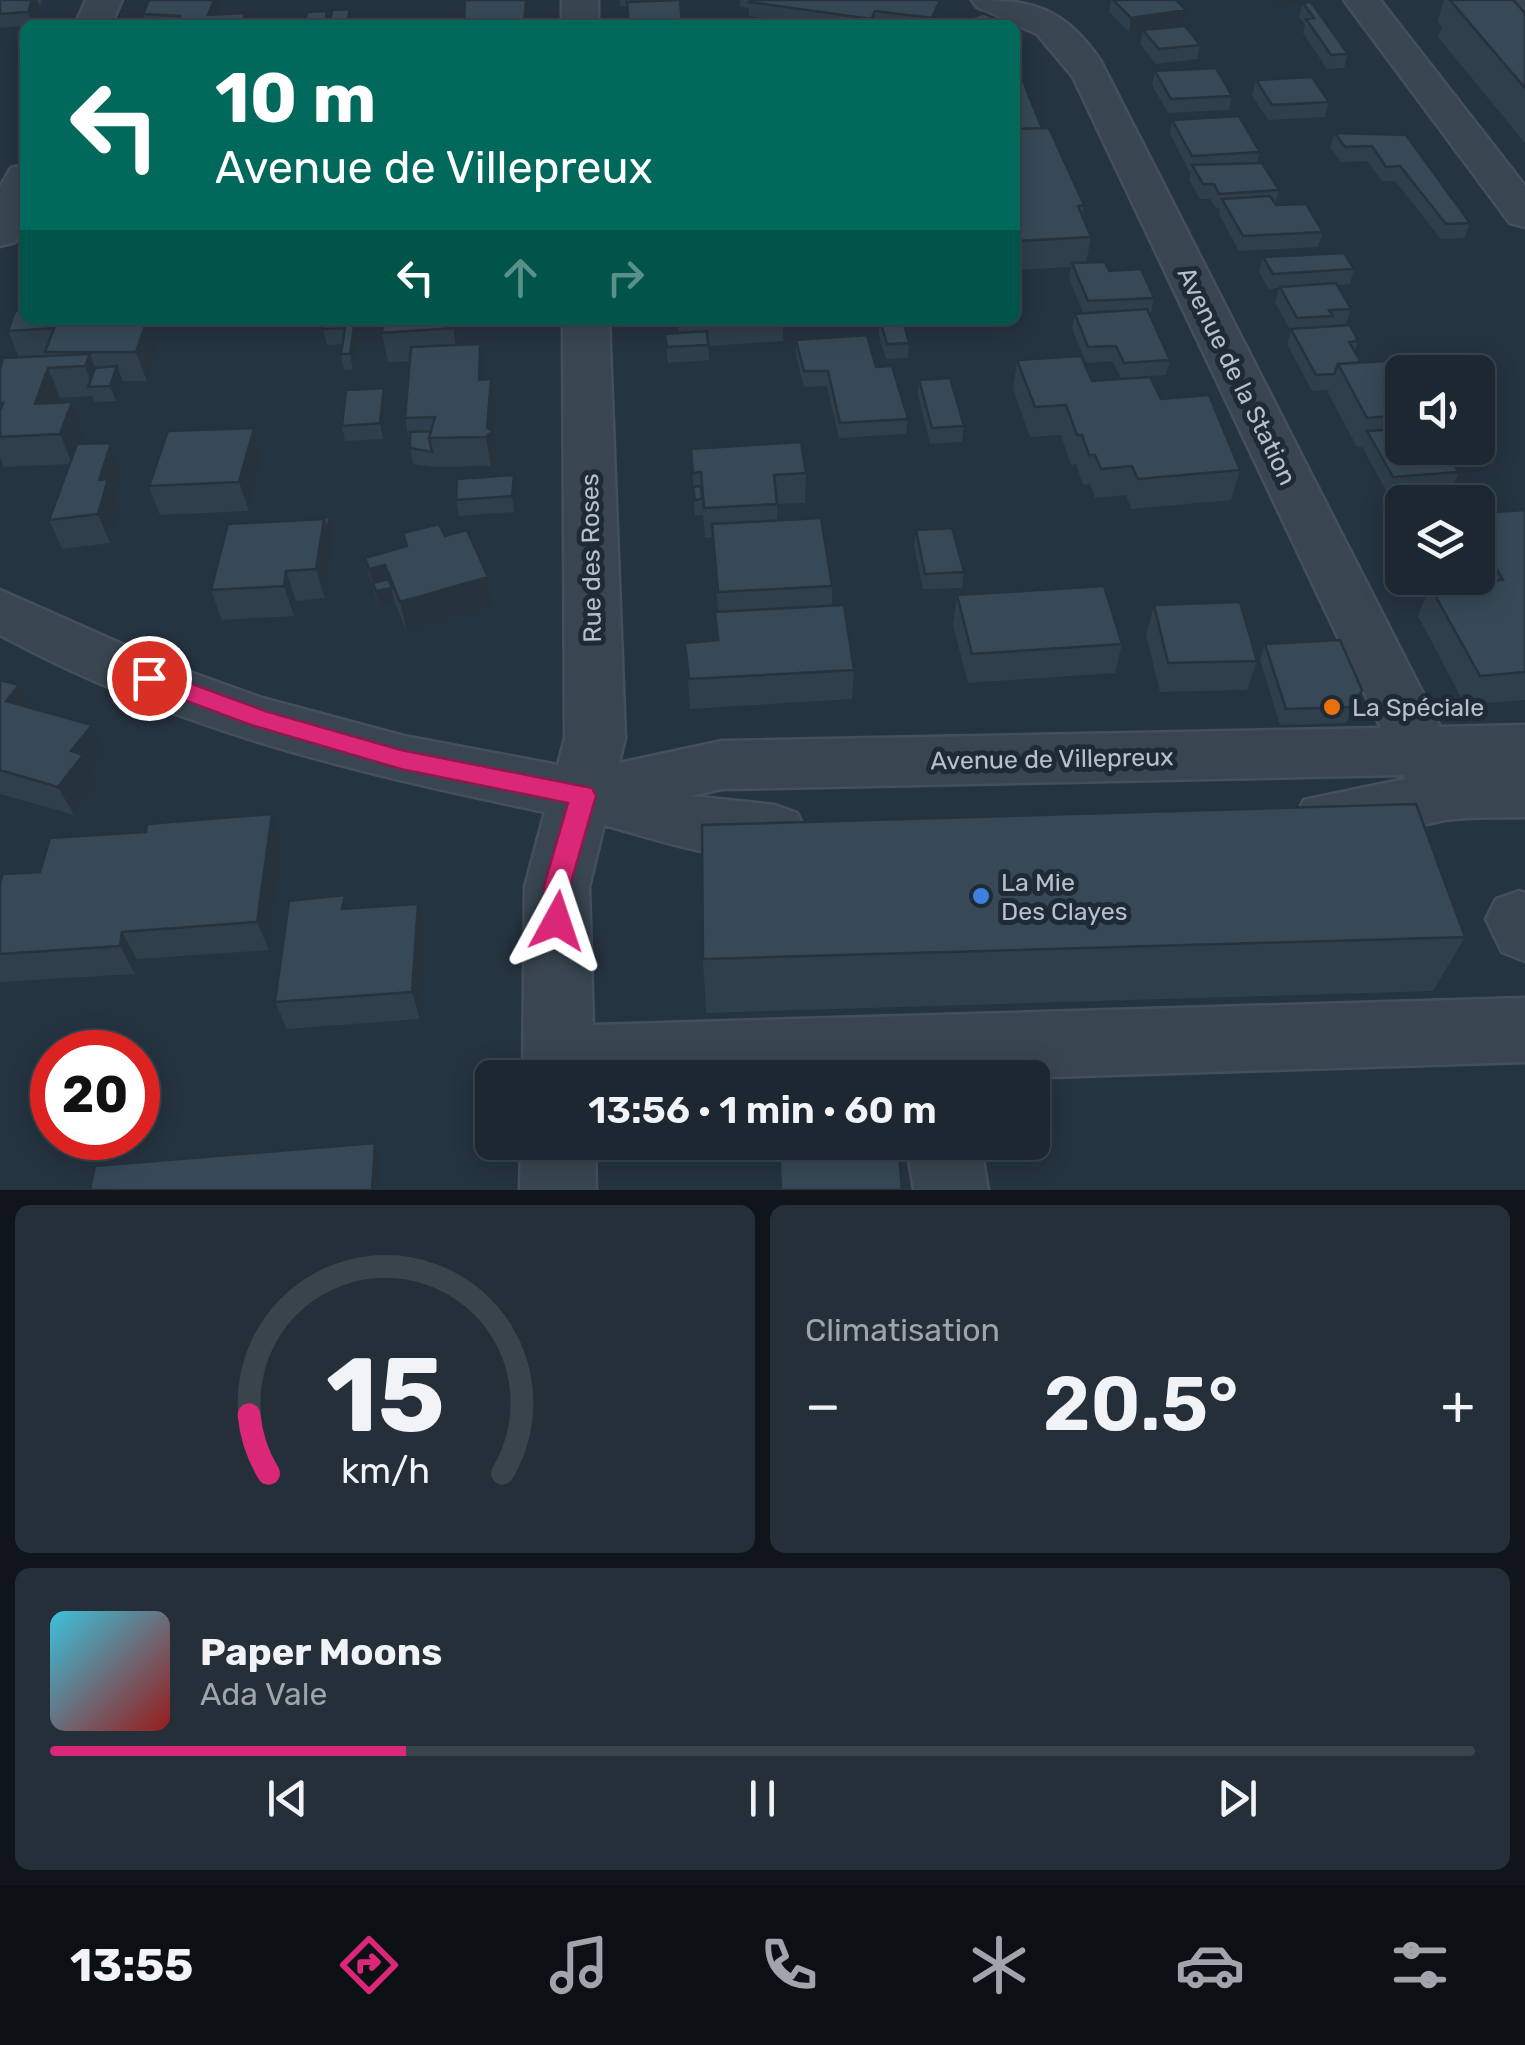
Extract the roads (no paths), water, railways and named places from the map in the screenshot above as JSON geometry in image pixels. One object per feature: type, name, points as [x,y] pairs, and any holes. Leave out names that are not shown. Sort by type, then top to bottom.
[{"type":"street","name":"Avenue de la Station","points":[[988,0],[1024,12],[1070,39],[1092,77],[1433,774]]},
{"type":"street","points":[[1362,0],[1525,214]]},
{"type":"street","points":[[1506,0],[1525,2]]},
{"type":"street","points":[[0,232],[20,188]]},
{"type":"street","name":"Rue des Roses","points":[[558,1060],[557,886],[595,738],[586,325]]},
{"type":"street","name":"Avenue de Villepreux","points":[[0,610],[67,647],[260,719],[401,760],[583,796],[727,832],[824,830]]},
{"type":"street","name":"Avenue de Villepreux","points":[[1271,819],[1349,817],[1433,774],[1525,749]]},
{"type":"street","name":"Avenue de Villepreux","points":[[583,796],[722,766],[1433,774],[1525,792]]},
{"type":"street","points":[[965,1060],[1525,1030]]},
{"type":"street","points":[[558,1160],[558,1190]]},
{"type":"street","points":[[946,1160],[952,1190]]},
{"type":"place","name":"La Spéciale","points":[[1332,707]]},
{"type":"place","name":"La Mie Des Clayes","points":[[981,896]]}]
